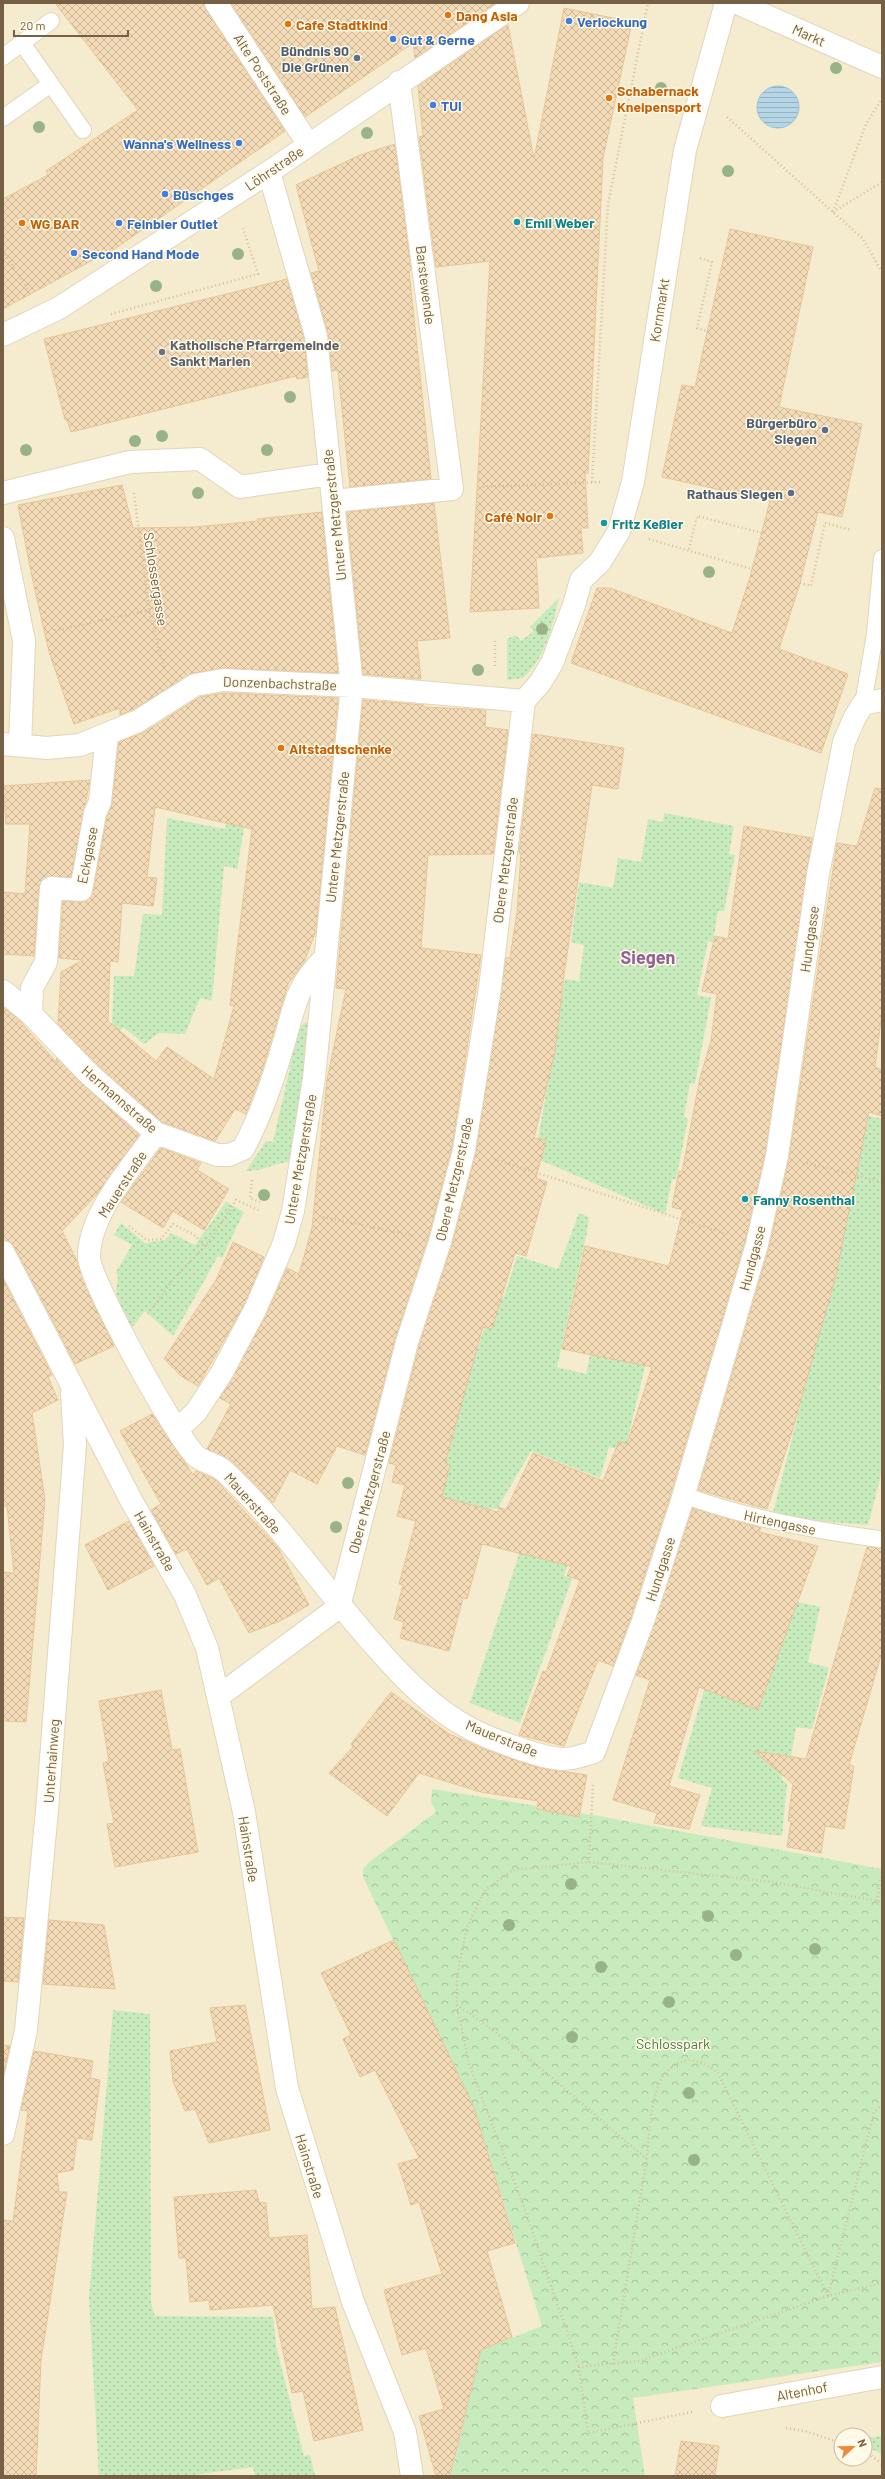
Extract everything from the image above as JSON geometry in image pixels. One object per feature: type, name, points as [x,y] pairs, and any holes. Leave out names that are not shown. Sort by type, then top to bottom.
[{"type":"street","name":"Alte Poststraße","points":[[216,3],[309,145]]},
{"type":"street","name":"Löhrstraße","points":[[3,335],[46,316],[269,172],[399,82],[518,3]]},
{"type":"street","name":"Kornmarkt","points":[[524,701],[540,683],[552,663],[574,605],[581,580],[600,562],[619,531],[633,482],[685,150],[700,89],[726,3]]},
{"type":"street","name":"Markt","points":[[737,3],[882,67]]},
{"type":"street","name":"Barstewende","points":[[399,82],[452,489]]},
{"type":"street","name":"Untere Metzgerstraße","points":[[177,1430],[196,1412],[221,1374],[255,1310],[284,1243],[291,1217],[314,1078],[324,959],[352,686],[316,336],[269,172]]},
{"type":"street","points":[[3,493],[130,462],[200,458],[240,487],[330,474]]},
{"type":"street","points":[[333,501],[452,489]]},
{"type":"street","points":[[3,538],[24,641],[12,745]]},
{"type":"street","name":"Donzenbachstraße","points":[[12,745],[47,748],[80,745],[138,721],[194,685],[223,680],[352,686],[524,701]]},
{"type":"street","name":"Obere Metzgerstraße","points":[[339,1606],[407,1342],[440,1242],[464,1150],[490,988],[524,701]]},
{"type":"street","name":"Hundgasse","points":[[594,1752],[643,1621],[683,1495],[757,1244],[777,1156],[818,874],[844,742],[855,717],[873,702]]},
{"type":"street","name":"Eckgasse","points":[[31,1014],[32,988],[46,962],[51,888],[81,890],[95,813],[100,802],[107,735]]},
{"type":"street","name":"Hermannstraße","points":[[3,991],[31,1014],[89,1074],[156,1133],[217,1155],[229,1154],[243,1149],[269,1091],[292,1010],[308,975],[324,959]]},
{"type":"street","name":"Mauerstraße","points":[[156,1133],[103,1207],[93,1233],[89,1259],[118,1327],[177,1430],[197,1457],[222,1469],[257,1505],[329,1590],[339,1606],[403,1678],[470,1729],[531,1752],[562,1760],[594,1752]]},
{"type":"street","name":"Hainstraße","points":[[3,1252],[131,1500],[185,1595],[207,1648],[244,1812],[286,2088],[353,2302],[405,2432],[412,2476]]},
{"type":"street","name":"Unterhainweg","points":[[3,2134],[26,2030],[47,1811],[75,1445],[71,1385]]},
{"type":"street","points":[[219,1696],[339,1606]]},
{"type":"street","name":"Altenhof","points":[[722,2406],[882,2377]]},
{"type":"lane","points":[[3,57],[51,21]]},
{"type":"lane","points":[[22,43],[83,130]]},
{"type":"lane","points":[[3,118],[51,84]]},
{"type":"lane","points":[[873,702],[875,634],[882,558]]},
{"type":"lane","name":"Hirtengasse","points":[[683,1495],[724,1510],[803,1528],[879,1539]]},
{"type":"path","points":[[592,482],[608,204],[648,3]]},
{"type":"path","points":[[700,89],[732,122],[863,239],[882,272]]},
{"type":"path","points":[[833,212],[866,124],[881,100]]},
{"type":"path","points":[[833,212],[882,182]]},
{"type":"path","points":[[3,251],[46,316]]},
{"type":"path","points":[[116,312],[258,274],[250,251]]},
{"type":"path","points":[[707,331],[697,328],[712,262]]},
{"type":"path","name":"Schlossergasse","points":[[130,462],[149,610],[165,671],[177,695]]},
{"type":"path","points":[[452,489],[587,483]]},
{"type":"path","points":[[689,549],[697,516],[762,533]]},
{"type":"path","points":[[800,583],[811,586],[825,524],[851,530]]},
{"type":"path","points":[[619,531],[689,549],[752,568]]},
{"type":"path","points":[[24,641],[65,627],[149,610]]},
{"type":"path","points":[[777,1156],[853,1173],[882,1182]]},
{"type":"path","points":[[501,1161],[757,1244]]},
{"type":"path","points":[[250,1198],[253,1176]]},
{"type":"path","points":[[127,1344],[172,1281],[222,1224],[236,1200],[291,1217],[440,1242]]},
{"type":"path","points":[[122,1221],[147,1240],[161,1239],[173,1224],[196,1236],[203,1246]]},
{"type":"path","points":[[589,1862],[593,1801]]},
{"type":"path","points":[[637,2424],[588,2433],[579,2367],[524,2207],[469,2064],[457,2005],[457,1977],[467,1927],[485,1890],[513,1870],[589,1862],[765,1881],[882,1902]]},
{"type":"path","points":[[877,1901],[882,1871]]},
{"type":"path","points":[[457,2005],[484,2022],[561,2084],[647,2159]]},
{"type":"path","points":[[613,2364],[647,2159],[653,2108],[660,2084],[670,2068],[682,2062],[696,2060],[708,2065],[718,2073],[828,2296]]},
{"type":"path","points":[[828,2296],[874,2112],[882,2105]]},
{"type":"path","points":[[579,2367],[640,2361],[828,2296],[882,2283]]},
{"type":"path","points":[[873,2457],[882,2464]]},
{"type":"shaded area","points":[[3,3],[882,3],[882,2476],[3,2476]]},
{"type":"green space","points":[[559,598],[547,641],[538,660],[523,678],[507,680],[507,639],[516,635],[521,641],[534,631],[530,627]]},
{"type":"green space","points":[[664,813],[734,826],[729,854],[735,855],[724,911],[718,911],[713,942],[708,941],[697,995],[711,998],[695,1084],[690,1083],[684,1117],[688,1119],[676,1179],[672,1179],[665,1214],[538,1159],[538,1140],[565,979],[579,981],[584,945],[571,942],[579,882],[613,888],[618,858],[641,862],[648,819],[663,822]]},
{"type":"green space","points":[[167,818],[225,829],[228,819],[245,823],[237,869],[224,866],[212,1001],[200,998],[185,1034],[159,1033],[144,1044],[123,1027],[99,1055],[112,1023],[114,976],[134,976],[143,914],[162,915]]},
{"type":"green space","points":[[311,1022],[312,1026],[290,1162],[258,1170],[246,1171],[266,1141],[273,1142],[299,1028],[304,1023]]},
{"type":"green space","points":[[865,1115],[882,1119],[882,1379],[879,1388],[882,1391],[882,1471],[868,1525],[772,1517],[810,1367]]},
{"type":"green space","points":[[226,1202],[244,1212],[222,1258],[218,1256],[173,1336],[145,1311],[131,1329],[116,1294],[118,1277],[116,1272],[132,1245],[114,1235],[121,1223],[145,1243],[165,1240],[171,1233],[195,1245]]},
{"type":"green space","points":[[579,1213],[589,1217],[587,1232],[557,1367],[586,1374],[596,1328],[651,1341],[625,1451],[609,1447],[600,1478],[531,1451],[497,1509],[476,1508],[441,1498],[449,1469],[440,1466],[495,1295],[504,1297],[517,1256],[558,1269]]},
{"type":"green space","points":[[587,1510],[564,1576],[572,1579],[520,1723],[470,1703],[530,1521]]},
{"type":"green space","points":[[763,1594],[820,1607],[808,1662],[829,1668],[812,1729],[796,1727],[790,1763],[781,1773],[782,1779],[787,1784],[782,1836],[701,1826],[712,1788],[678,1778],[724,1623]]},
{"type":"green space","name":"Schlosspark","points":[[432,1789],[593,1815],[882,1869],[882,2362],[633,2398],[645,2476],[451,2476],[481,2350],[542,2326],[474,2108],[363,1877],[363,1869],[368,1863],[436,1812],[431,1802]]},
{"type":"green space","points":[[113,2010],[150,2014],[151,2303],[155,2316],[273,2317],[276,2346],[304,2456],[310,2455],[315,2476],[255,2476],[253,2467],[186,2476],[99,2476],[89,2298]]},
{"type":"green space","points":[[882,2436],[882,2454],[873,2450],[873,2437]]},
{"type":"water","points":[[774,86],[782,86],[793,92],[799,103],[799,111],[793,122],[782,128],[774,128],[763,122],[757,111],[757,103],[763,92]]},
{"type":"building","points":[[55,3],[204,3],[206,10],[285,131],[103,257],[102,255],[3,309],[3,199],[48,175],[46,171],[138,110]]},
{"type":"building","points":[[231,3],[496,3],[415,58],[413,43],[305,117]]},
{"type":"building","points":[[564,8],[632,22],[603,158],[588,473],[585,473],[588,528],[581,528],[583,553],[536,558],[539,608],[470,612],[490,261],[436,267],[419,137],[423,136],[418,86],[508,25],[534,159]]},
{"type":"building","points":[[395,144],[411,270],[409,271],[431,479],[350,487],[338,370],[332,371],[328,333],[311,273],[319,271],[296,185],[360,155]]},
{"type":"building","name":"Rathaus Siegen","points":[[730,229],[813,247],[779,407],[862,424],[842,517],[818,512],[800,583],[779,649],[848,674],[821,753],[571,663],[597,588],[610,588],[732,633],[750,577],[770,501],[662,477],[682,385],[695,387]]},
{"type":"building","points":[[287,279],[304,338],[308,377],[297,379],[296,376],[71,432],[67,420],[65,420],[44,339]]},
{"type":"building","points":[[122,485],[133,528],[195,527],[258,521],[257,519],[322,512],[338,673],[224,668],[193,673],[132,710],[120,715],[120,708],[74,724],[49,652],[18,505]]},
{"type":"building","points":[[434,503],[450,638],[417,641],[421,679],[363,674],[347,512]]},
{"type":"building","points":[[224,693],[338,698],[316,931],[304,962],[288,984],[262,1071],[246,1114],[235,1109],[215,1141],[162,1122],[98,1065],[58,1024],[61,972],[83,960],[59,958],[63,901],[86,902],[93,892],[107,817],[112,804],[119,742],[145,732],[200,697]],"holes":[[[155,807],[252,829],[230,1005],[234,1006],[214,1079],[167,1047],[156,1061],[108,1021],[110,961],[118,962],[122,903],[153,906],[157,878],[147,877]]]},
{"type":"building","points":[[363,700],[424,705],[424,707],[486,710],[485,727],[508,730],[493,854],[428,855],[421,948],[481,955],[452,1147],[428,1238],[395,1339],[365,1455],[337,1446],[317,1484],[290,1470],[273,1503],[232,1461],[207,1449],[231,1404],[220,1398],[266,1316],[287,1268],[299,1274],[312,1228],[327,1080],[346,989],[336,988]]},
{"type":"building","points":[[533,734],[624,748],[618,789],[592,785],[564,975],[555,1052],[534,1138],[546,1140],[536,1178],[547,1182],[526,1256],[515,1253],[492,1329],[483,1327],[445,1463],[450,1465],[442,1497],[498,1512],[499,1507],[506,1510],[533,1453],[603,1481],[619,1441],[627,1444],[652,1367],[562,1349],[585,1246],[669,1266],[683,1210],[672,1207],[679,1171],[682,1172],[700,1078],[711,1041],[717,994],[702,991],[715,936],[728,939],[744,826],[812,838],[765,1154],[745,1241],[669,1500],[631,1617],[613,1666],[598,1660],[564,1746],[519,1735],[543,1671],[546,1672],[580,1580],[567,1576],[571,1566],[482,1544],[467,1599],[463,1598],[449,1651],[400,1638],[404,1622],[394,1619],[403,1585],[399,1584],[416,1521],[397,1516],[405,1485],[392,1482],[396,1465],[389,1463],[419,1346],[452,1245],[476,1152],[506,958],[510,958],[517,912],[521,853],[519,853]]},
{"type":"building","points":[[90,780],[71,877],[46,877],[39,887],[34,956],[3,954],[3,892],[25,894],[30,824],[6,824],[3,786]]},
{"type":"building","points":[[875,788],[882,789],[882,1012],[875,1067],[882,1070],[882,1116],[869,1112],[836,1275],[792,1432],[767,1509],[698,1490],[769,1248],[789,1159],[837,843],[857,846]]},
{"type":"building","points":[[3,1007],[18,1019],[56,1062],[57,1058],[81,1083],[139,1135],[97,1194],[62,1231],[78,1263],[92,1301],[114,1346],[75,1364],[14,1246],[9,1241],[3,1240]]},
{"type":"building","points":[[161,1148],[201,1163],[197,1170],[229,1189],[204,1230],[173,1211],[163,1228],[121,1202]]},
{"type":"building","points":[[233,1242],[264,1257],[244,1305],[198,1386],[181,1376],[164,1359],[216,1280]]},
{"type":"building","points":[[3,1279],[52,1375],[48,1377],[58,1400],[32,1413],[45,1500],[26,1722],[3,1721],[3,1572],[14,1573],[7,1506],[3,1506]]},
{"type":"building","points":[[152,1414],[193,1475],[196,1471],[216,1480],[278,1548],[309,1605],[280,1621],[249,1633],[219,1578],[207,1585],[187,1549],[176,1554],[151,1510],[161,1504],[120,1431]]},
{"type":"building","points":[[693,1508],[761,1528],[759,1532],[818,1546],[758,1710],[699,1687],[669,1786],[700,1795],[689,1829],[654,1823],[657,1813],[613,1800],[650,1680],[636,1675]]},
{"type":"building","points":[[129,1521],[154,1566],[108,1590],[85,1545]]},
{"type":"building","points":[[867,1547],[882,1548],[882,1652],[849,1765],[854,1766],[844,1829],[825,1826],[821,1853],[787,1847],[791,1821],[788,1821],[793,1784],[754,1751],[806,1759]]},
{"type":"building","points":[[161,1690],[172,1750],[180,1749],[198,1852],[115,1867],[107,1824],[114,1823],[103,1763],[109,1761],[99,1701]]},
{"type":"building","points":[[391,1692],[449,1734],[486,1750],[540,1768],[587,1775],[579,1817],[537,1809],[538,1801],[481,1792],[419,1773],[387,1816],[329,1773],[353,1747],[351,1744]]},
{"type":"building","points":[[3,1917],[24,1918],[18,1982],[3,1981]]},
{"type":"building","points":[[49,1920],[104,1925],[115,1989],[43,1984]]},
{"type":"building","points":[[394,1940],[474,2108],[515,2243],[487,2251],[512,2337],[481,2350],[450,2476],[436,2476],[419,2416],[444,2409],[426,2348],[402,2355],[384,2290],[442,2274],[419,2202],[411,2205],[398,2164],[419,2158],[375,2070],[360,2077],[343,2039],[351,2035],[321,1973]]},
{"type":"building","points":[[245,2005],[270,2130],[209,2143],[195,2109],[185,2111],[173,2081],[170,2051],[217,2042],[210,2008]]},
{"type":"building","points":[[3,2045],[10,2046],[3,2076]]},
{"type":"building","points":[[34,2051],[93,2061],[90,2078],[100,2080],[92,2140],[77,2138],[73,2170],[57,2173],[59,2192],[67,2192],[41,2360],[36,2476],[3,2476],[3,2220],[13,2221],[28,2111],[21,2110]]},
{"type":"building","points":[[256,2190],[259,2202],[266,2203],[269,2238],[307,2235],[312,2309],[335,2307],[363,2430],[314,2441],[303,2391],[292,2393],[273,2305],[210,2310],[209,2300],[190,2302],[186,2258],[179,2258],[174,2197]]},
{"type":"building","points":[[681,2441],[719,2446],[715,2476],[675,2476]]},
{"type":"place","name":"Dang Asia","points":[[448,15]]},
{"type":"place","name":"Verlockung","points":[[569,21]]},
{"type":"place","name":"Cafe Stadtkind","points":[[288,24]]},
{"type":"place","name":"Gut & Gerne","points":[[393,39]]},
{"type":"place","name":"Bündnis 90 Die Grünen","points":[[357,58]]},
{"type":"place","name":"Schabernack Kneipensport","points":[[609,98]]},
{"type":"place","name":"TUI","points":[[433,105]]},
{"type":"place","name":"Wanna's Wellness","points":[[239,143]]},
{"type":"place","name":"Büschges","points":[[165,194]]},
{"type":"place","name":"Emil Weber","points":[[517,222]]},
{"type":"place","name":"WG BAR","points":[[22,223]]},
{"type":"place","name":"Feinbier Outlet","points":[[119,223]]},
{"type":"place","name":"Second Hand Mode","points":[[74,253]]},
{"type":"place","name":"Katholische Pfarrgemeinde Sankt Marien","points":[[162,352]]},
{"type":"place","name":"Bürgerbüro Siegen","points":[[825,430]]},
{"type":"place","name":"Rathaus Siegen","points":[[791,493]]},
{"type":"place","name":"Café Noir","points":[[550,516]]},
{"type":"place","name":"Fritz Keßler","points":[[604,523]]},
{"type":"place","name":"Altstadtschenke","points":[[281,748]]},
{"type":"place","name":"Fanny Rosenthal","points":[[745,1199]]},
{"type":"district","name":"Siegen","points":[[648,957]]}]
